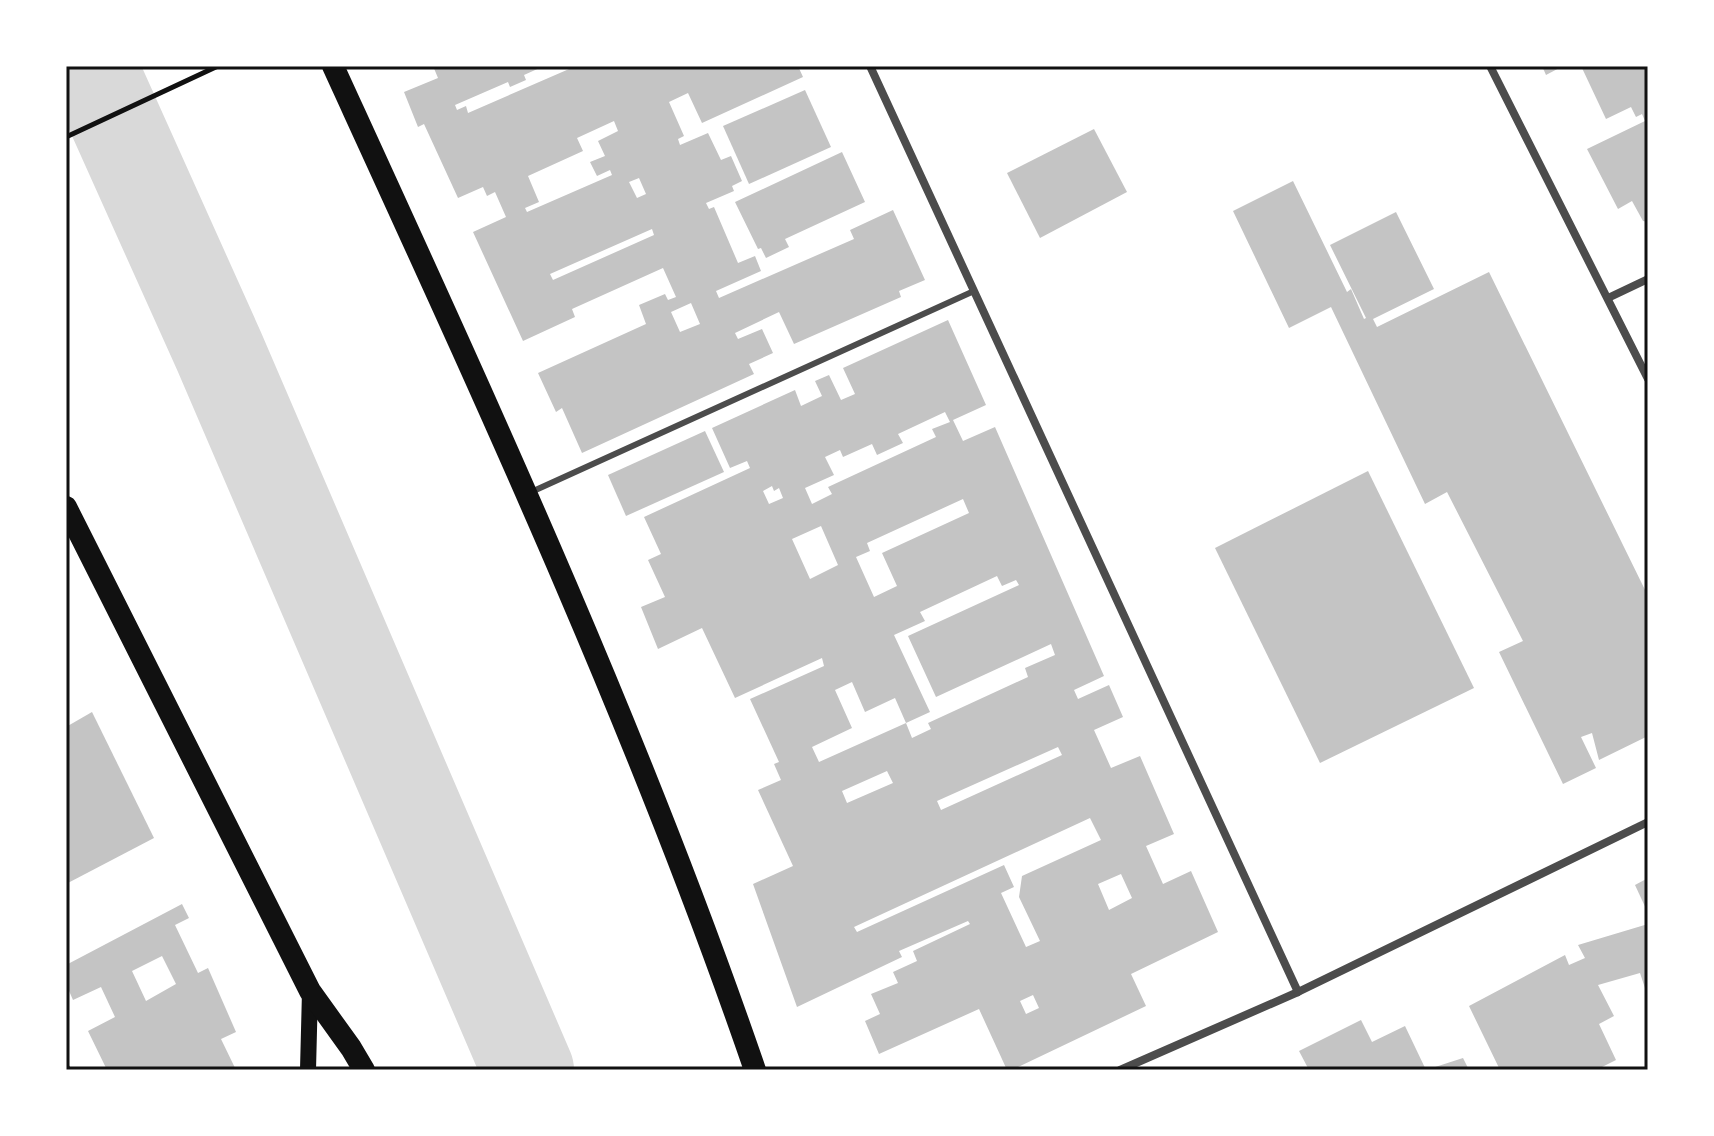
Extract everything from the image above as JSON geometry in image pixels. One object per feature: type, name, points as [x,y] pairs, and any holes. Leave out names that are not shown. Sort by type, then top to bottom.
[{"type":"highway","points":[[333,66],[527,494],[655,798],[712,944],[755,1070]]},
{"type":"highway","points":[[66,507],[310,991],[364,1070]]},
{"type":"main road","points":[[308,1070],[310,991]]},
{"type":"street","points":[[870,66],[1298,992]]},
{"type":"street","points":[[1490,66],[1648,379]]},
{"type":"street","points":[[1608,298],[1648,279]]},
{"type":"street","points":[[1120,1070],[1298,992],[1648,822]]},
{"type":"lane","points":[[527,494],[974,291]]},
{"type":"path","points":[[66,137],[218,66]]},
{"type":"building","points":[[433,66],[544,66],[524,75],[526,80],[510,87],[508,82],[455,105],[457,110],[466,106],[468,113],[576,66],[798,66],[803,77],[702,123],[688,93],[669,102],[684,136],[678,139],[680,145],[708,133],[721,160],[731,156],[742,181],[732,186],[734,191],[706,203],[709,209],[714,207],[738,263],[755,256],[761,271],[716,291],[719,298],[854,239],[850,230],[893,210],[925,280],[899,291],[901,297],[794,344],[779,312],[735,333],[738,339],[762,329],[773,353],[749,364],[754,374],[582,453],[562,408],[556,412],[538,373],[646,324],[639,305],[665,294],[668,300],[676,297],[663,268],[572,309],[575,317],[523,341],[473,232],[506,217],[495,192],[487,196],[483,187],[458,198],[424,124],[418,127],[404,92],[438,78]],"holes":[[[614,121],[618,131],[598,141],[605,156],[590,162],[597,176],[610,170],[612,175],[527,212],[525,208],[539,202],[528,176],[583,151],[577,138]],[[639,178],[646,194],[637,198],[629,182]],[[652,229],[654,235],[553,280],[550,274]],[[691,303],[700,324],[680,332],[671,312]]]},
{"type":"building","points":[[1542,66],[1563,66],[1546,75]]},
{"type":"building","points":[[1648,66],[1648,222],[1643,221],[1632,201],[1618,209],[1587,149],[1645,121],[1642,114],[1636,117],[1631,107],[1606,119],[1582,68]]},
{"type":"building","points":[[805,90],[831,147],[749,184],[723,126]]},
{"type":"building","points":[[1094,129],[1127,192],[1040,238],[1007,173]]},
{"type":"building","points":[[842,152],[865,202],[785,239],[789,247],[766,258],[761,248],[758,249],[735,202]]},
{"type":"building","points":[[1293,181],[1347,292],[1351,289],[1364,319],[1366,318],[1330,245],[1396,212],[1434,289],[1373,319],[1377,327],[1489,272],[1648,596],[1648,736],[1599,760],[1592,733],[1581,737],[1596,768],[1563,784],[1499,652],[1523,641],[1447,492],[1425,504],[1331,307],[1289,328],[1233,211]]},
{"type":"building","points":[[948,320],[986,405],[953,420],[963,441],[995,427],[1104,676],[1074,690],[1078,699],[1109,685],[1123,717],[1094,730],[1111,768],[1140,756],[1174,834],[1146,846],[1163,884],[1191,871],[1218,932],[1131,974],[1146,1006],[1012,1070],[1007,1070],[979,1009],[879,1054],[865,1021],[880,1014],[871,994],[898,983],[893,972],[917,961],[913,951],[970,924],[968,921],[899,951],[902,957],[797,1007],[753,884],[793,866],[758,790],[781,780],[774,764],[779,762],[750,699],[824,666],[822,658],[735,698],[702,628],[658,649],[641,607],[665,597],[648,560],[661,554],[644,517],[750,468],[747,461],[730,468],[712,428],[795,390],[801,406],[822,396],[815,381],[829,375],[841,400],[855,394],[843,368]],"holes":[[[945,412],[950,422],[932,429],[936,437],[828,487],[832,494],[812,504],[805,488],[834,475],[825,457],[840,450],[843,457],[872,444],[877,455],[903,443],[898,434]],[[772,486],[774,491],[779,488],[783,498],[769,504],[763,491]],[[963,499],[969,513],[882,553],[897,586],[874,597],[856,557],[870,551],[867,543]],[[821,526],[838,565],[810,579],[792,539]],[[997,576],[1002,586],[1016,580],[1019,585],[908,636],[936,697],[1051,644],[1055,655],[1025,668],[1028,677],[928,723],[931,729],[912,738],[906,723],[930,712],[894,635],[925,621],[920,612]],[[852,682],[865,712],[895,698],[906,723],[819,762],[812,747],[852,728],[835,690]],[[1058,747],[1062,755],[941,810],[937,801]],[[887,771],[893,783],[847,803],[842,791]],[[1090,818],[1101,840],[1022,876],[1019,897],[1040,941],[1026,947],[1001,893],[1014,887],[1004,865],[857,932],[854,927]],[[1121,874],[1132,898],[1109,910],[1098,884]],[[1033,995],[1039,1008],[1026,1014],[1020,1001]]]},
{"type":"building","points":[[705,431],[724,472],[626,516],[608,475]]},
{"type":"building","points":[[1368,471],[1474,688],[1320,763],[1215,548]]},
{"type":"building","points":[[92,712],[154,838],[66,884],[66,727]]},
{"type":"building","points":[[1648,878],[1648,913],[1635,885]]},
{"type":"building","points":[[182,904],[189,918],[175,925],[198,973],[208,968],[236,1032],[221,1039],[236,1070],[107,1070],[88,1031],[115,1017],[101,987],[73,1000],[66,984],[66,965]],"holes":[[[162,956],[176,984],[146,1001],[132,971]]]},
{"type":"building","points":[[1648,924],[1648,997],[1640,973],[1598,985],[1614,1016],[1599,1024],[1616,1060],[1596,1070],[1500,1070],[1469,1006],[1565,955],[1569,965],[1585,958],[1578,945]]},
{"type":"building","points":[[1361,1020],[1372,1042],[1405,1026],[1426,1070],[1386,1070],[1384,1067],[1378,1070],[1309,1070],[1299,1051]]},
{"type":"building","points":[[1463,1058],[1469,1070],[1429,1070],[1429,1069]]},
{"type":"waterway","points":[[91,66],[219,351],[528,1070]]}]
